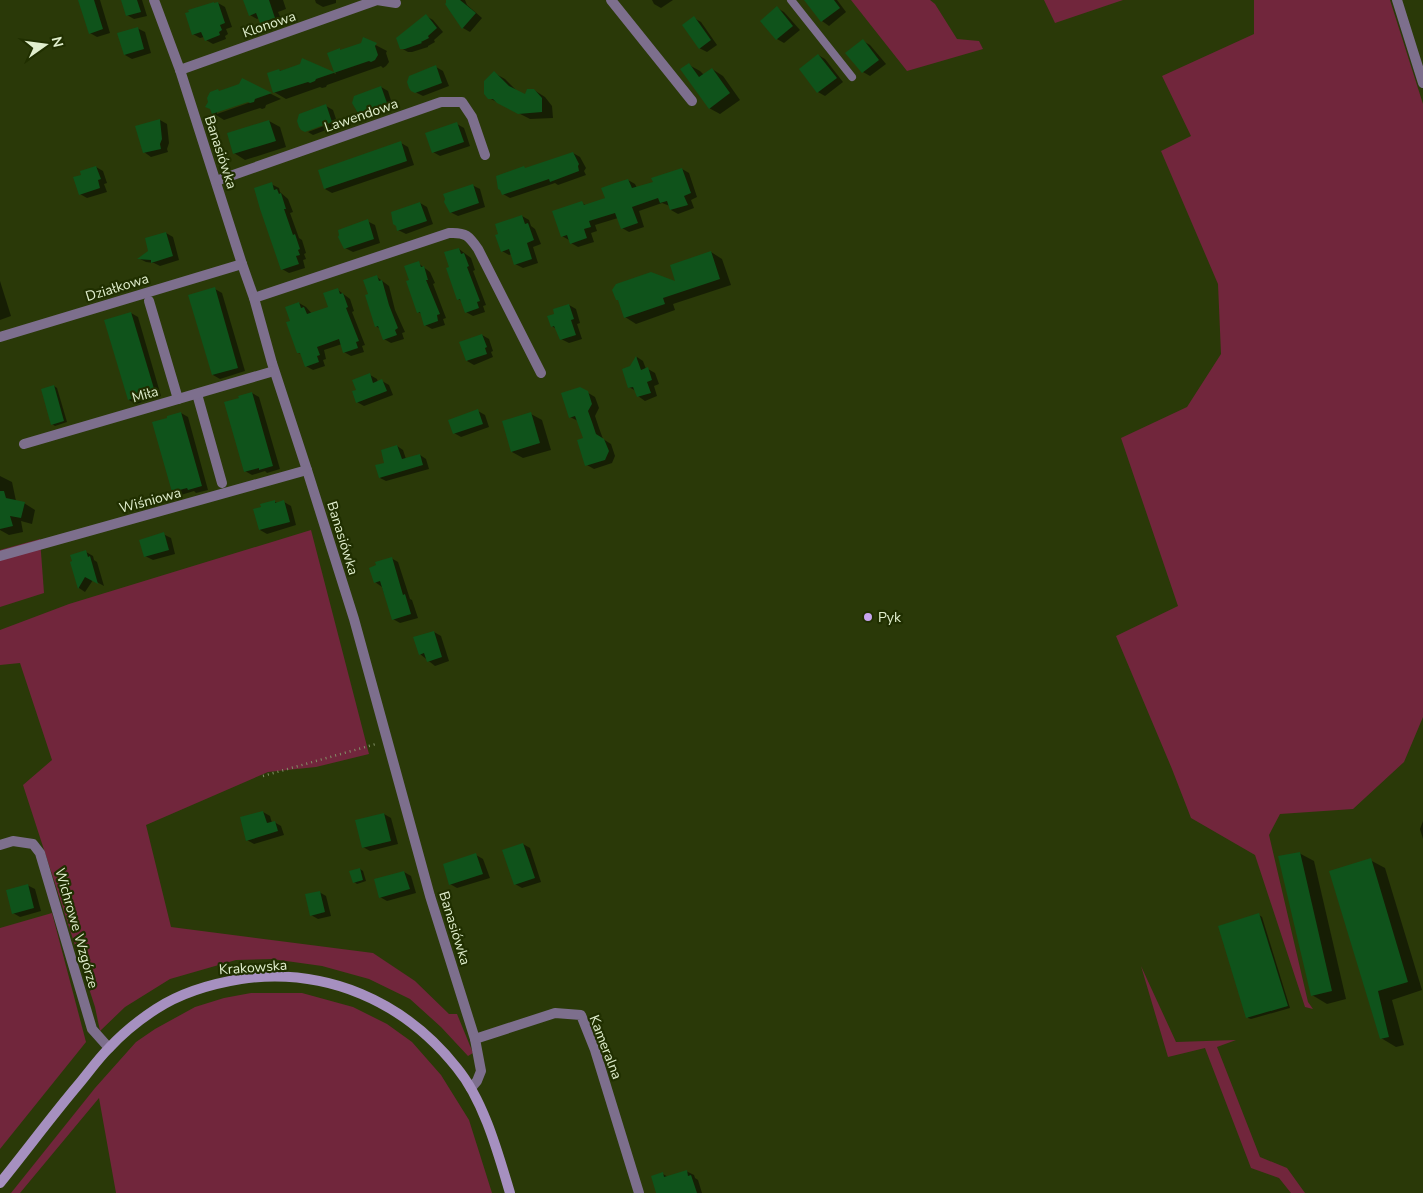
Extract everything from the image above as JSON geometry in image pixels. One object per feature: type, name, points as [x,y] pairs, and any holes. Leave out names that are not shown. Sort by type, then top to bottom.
[{"type":"main road","name":"Krakowska","points":[[0,1183],[109,1048],[138,1022],[171,1000],[202,987],[219,982],[279,976],[311,979],[372,998],[398,1013],[432,1040],[458,1069],[471,1088],[488,1124],[510,1193]]},
{"type":"street","name":"Banasiówka","points":[[154,0],[180,70],[254,298],[274,372],[354,619],[430,896],[475,1039],[481,1071],[477,1081],[471,1088]]},
{"type":"street","name":"Klonowa","points":[[180,70],[377,0],[396,3]]},
{"type":"street","points":[[611,0],[692,101]]},
{"type":"street","points":[[1397,0],[1423,83]]},
{"type":"street","name":"Lawendowa","points":[[216,182],[441,102],[462,102],[472,117],[485,155]]},
{"type":"street","points":[[254,298],[450,233],[459,232],[469,236],[478,249],[541,373]]},
{"type":"street","name":"Działkowa","points":[[0,337],[242,264]]},
{"type":"street","points":[[149,301],[178,399]]},
{"type":"street","name":"Miła","points":[[24,444],[274,372]]},
{"type":"street","points":[[197,394],[222,483]]},
{"type":"street","name":"Wiśniowa","points":[[0,556],[307,470]]},
{"type":"street","name":"Wichrowe Wzgórze","points":[[0,845],[13,841],[33,844],[40,853],[92,1029],[109,1048]]},
{"type":"street","name":"Kameralna","points":[[475,1039],[555,1013],[582,1015],[595,1050],[639,1193]]},
{"type":"lane","points":[[790,0],[852,77]]},
{"type":"path","points":[[263,776],[387,740]]},
{"type":"shaded area","points":[[851,0],[930,0],[935,4],[957,39],[979,41],[983,49],[907,71]]},
{"type":"shaded area","points":[[1044,0],[1123,0],[1055,23]]},
{"type":"shaded area","points":[[1254,0],[1390,0],[1423,104],[1423,717],[1404,762],[1353,809],[1280,814],[1269,835],[1308,1002],[1313,1009],[1305,1007],[1255,855],[1191,818],[1116,636],[1178,606],[1121,438],[1187,407],[1221,354],[1218,284],[1161,151],[1191,136],[1162,76],[1254,34]]},
{"type":"shaded area","points":[[311,530],[369,754],[316,767],[268,772],[146,825],[171,927],[373,953],[415,981],[449,1014],[457,1014],[473,1053],[468,1056],[441,1027],[410,999],[369,979],[322,966],[272,959],[236,960],[170,979],[125,1007],[100,1031],[95,1007],[23,785],[52,760],[20,663],[0,665],[0,630],[69,604]]},
{"type":"shaded area","points":[[40,539],[44,593],[0,607],[0,550]]},
{"type":"shaded area","points":[[52,913],[86,1042],[0,1149],[0,928]]},
{"type":"shaded area","points":[[1141,966],[1176,1042],[1236,1040],[1217,1047],[1260,1157],[1287,1168],[1305,1193],[1291,1193],[1279,1178],[1251,1168],[1205,1048],[1168,1057]]},
{"type":"shaded area","points":[[251,993],[302,993],[353,1007],[387,1024],[412,1042],[441,1075],[469,1120],[492,1193],[116,1193],[99,1098],[20,1193],[11,1193],[95,1088],[136,1042],[195,1007],[224,998]]},
{"type":"building","points":[[78,0],[94,0],[103,29],[89,34]]},
{"type":"building","points":[[121,0],[137,0],[141,12],[126,16]]},
{"type":"building","points":[[243,0],[269,0],[275,18],[260,23],[256,13],[249,16]]},
{"type":"building","points":[[446,0],[460,0],[476,13],[462,29],[445,4]]},
{"type":"building","points":[[804,0],[834,0],[840,8],[821,22]]},
{"type":"building","points":[[218,2],[225,23],[220,25],[222,30],[219,32],[220,35],[205,41],[201,32],[192,35],[185,13],[189,12],[188,10]]},
{"type":"building","points":[[777,6],[793,26],[776,40],[760,21]]},
{"type":"building","points":[[426,14],[437,28],[422,43],[400,49],[396,38]]},
{"type":"building","points":[[694,16],[711,40],[699,49],[682,25]]},
{"type":"building","points":[[138,27],[144,49],[124,55],[117,33]]},
{"type":"building","points":[[363,37],[377,43],[375,46],[378,55],[375,60],[316,79],[310,83],[273,93],[267,73],[300,64],[302,58],[334,72],[327,53],[361,43]]},
{"type":"building","points":[[863,39],[879,60],[862,73],[845,53]]},
{"type":"building","points":[[818,54],[837,78],[817,93],[799,69]]},
{"type":"building","points":[[689,63],[699,77],[712,68],[730,93],[709,109],[680,69]]},
{"type":"building","points":[[436,65],[442,83],[415,93],[411,91],[407,82],[409,76]]},
{"type":"building","points":[[494,71],[509,86],[525,94],[527,89],[534,89],[542,98],[542,112],[518,114],[493,99],[488,99],[484,94],[484,81]]},
{"type":"building","points":[[242,78],[272,93],[255,99],[254,102],[248,102],[212,114],[210,109],[205,107],[210,92],[239,84]]},
{"type":"building","points":[[381,86],[387,103],[358,113],[352,103],[354,96]]},
{"type":"building","points":[[326,104],[332,122],[305,132],[301,130],[297,121],[299,114]]},
{"type":"building","points":[[160,119],[161,149],[143,153],[135,126]]},
{"type":"building","points":[[269,120],[276,141],[233,154],[227,133]]},
{"type":"building","points":[[457,122],[464,142],[432,153],[425,133]]},
{"type":"building","points":[[401,141],[407,161],[324,189],[318,170]]},
{"type":"building","points":[[573,152],[579,164],[579,171],[550,182],[549,179],[502,195],[498,189],[496,176]]},
{"type":"building","points":[[96,166],[101,179],[98,180],[100,188],[79,195],[73,177],[81,175],[80,171]]},
{"type":"building","points":[[682,168],[691,193],[684,196],[688,205],[670,210],[667,201],[660,203],[658,198],[632,207],[638,223],[621,229],[615,213],[589,221],[591,227],[584,229],[587,238],[570,244],[567,235],[561,237],[552,211],[582,201],[584,205],[605,198],[601,188],[615,183],[628,179],[632,188],[653,182],[651,178]]},
{"type":"building","points":[[272,182],[274,190],[277,189],[279,194],[281,193],[286,209],[284,209],[300,249],[298,250],[300,255],[296,256],[299,264],[281,270],[254,188]]},
{"type":"building","points":[[473,184],[479,203],[450,213],[444,202],[443,194]]},
{"type":"building","points":[[420,202],[427,221],[397,231],[396,226],[393,224],[391,212]]},
{"type":"building","points":[[522,215],[525,224],[528,223],[534,240],[527,243],[532,259],[514,265],[509,249],[501,252],[495,235],[498,234],[495,224]]},
{"type":"building","points":[[368,219],[374,239],[344,249],[338,237],[338,230]]},
{"type":"building","points":[[166,232],[173,256],[151,263],[151,260],[137,259],[148,251],[145,238]]},
{"type":"building","points":[[459,248],[461,254],[464,253],[469,266],[467,267],[480,301],[477,302],[479,308],[465,313],[460,299],[457,300],[446,268],[449,267],[444,252]]},
{"type":"building","points":[[711,251],[720,279],[663,298],[665,304],[624,318],[618,300],[616,300],[612,290],[616,284],[651,272],[675,281],[670,265]]},
{"type":"building","points":[[419,261],[421,267],[424,266],[428,280],[426,280],[440,314],[437,315],[438,321],[424,326],[420,312],[417,313],[406,281],[409,280],[404,266]]},
{"type":"building","points":[[377,275],[379,281],[382,280],[398,328],[395,330],[397,335],[383,340],[378,326],[375,327],[365,295],[368,294],[363,280]]},
{"type":"building","points":[[215,287],[238,368],[212,375],[188,295]]},
{"type":"building","points":[[338,288],[340,294],[343,293],[348,307],[346,308],[359,341],[356,342],[358,348],[343,353],[339,339],[317,347],[320,355],[317,356],[319,362],[305,367],[300,353],[297,353],[286,322],[290,321],[285,307],[299,302],[301,308],[304,307],[307,314],[328,307],[323,293]]},
{"type":"building","points":[[569,304],[574,319],[571,320],[576,335],[560,340],[554,326],[551,327],[547,316],[554,314],[553,309]]},
{"type":"building","points":[[131,312],[155,392],[128,400],[104,320]]},
{"type":"building","points":[[482,334],[487,347],[485,348],[487,354],[466,361],[459,342]]},
{"type":"building","points":[[636,356],[641,370],[648,367],[652,380],[647,382],[651,393],[637,397],[633,387],[628,388],[622,369],[630,366]]},
{"type":"building","points":[[370,373],[373,383],[382,379],[387,391],[356,403],[352,391],[356,390],[352,380]]},
{"type":"building","points":[[54,385],[64,421],[51,425],[41,389]]},
{"type":"building","points":[[580,387],[588,391],[592,404],[588,411],[596,434],[604,439],[609,451],[605,460],[585,466],[577,440],[583,438],[575,416],[569,418],[561,393]]},
{"type":"building","points":[[252,392],[273,466],[244,472],[224,402]]},
{"type":"building","points":[[478,409],[483,424],[453,434],[448,420]]},
{"type":"building","points":[[181,412],[202,486],[172,492],[152,422]]},
{"type":"building","points":[[531,412],[540,443],[511,452],[502,421]]},
{"type":"building","points":[[397,445],[402,459],[420,454],[423,465],[379,478],[375,465],[384,463],[381,450]]},
{"type":"building","points":[[0,491],[4,491],[6,498],[25,502],[21,518],[10,516],[13,526],[0,529]]},
{"type":"building","points":[[275,500],[275,503],[284,500],[290,522],[259,530],[253,509],[261,507],[260,504]]},
{"type":"building","points":[[164,532],[169,550],[144,557],[139,540]]},
{"type":"building","points":[[86,550],[88,557],[90,556],[98,584],[85,577],[78,589],[70,562],[72,561],[70,555]]},
{"type":"building","points":[[392,557],[403,595],[405,594],[411,614],[392,620],[380,581],[374,583],[369,568],[376,565],[375,562]]},
{"type":"building","points":[[434,631],[442,657],[427,662],[424,653],[419,655],[413,637]]},
{"type":"building","points":[[263,811],[267,823],[275,821],[278,831],[246,841],[240,817]]},
{"type":"building","points":[[384,813],[391,841],[362,848],[355,820]]},
{"type":"building","points":[[523,843],[535,878],[514,885],[502,850]]},
{"type":"building","points":[[1300,852],[1332,991],[1311,996],[1278,856]]},
{"type":"building","points":[[476,853],[483,874],[449,885],[443,864]]},
{"type":"building","points":[[1371,858],[1408,982],[1378,991],[1389,1037],[1380,1039],[1329,871]]},
{"type":"building","points":[[360,868],[363,880],[353,883],[349,871]]},
{"type":"building","points":[[404,871],[410,889],[379,898],[374,879]]},
{"type":"building","points":[[28,884],[34,908],[12,914],[6,890]]},
{"type":"building","points":[[320,891],[325,912],[310,916],[305,894]]},
{"type":"building","points":[[1259,913],[1288,1006],[1246,1018],[1218,926]]},
{"type":"building","points":[[687,1170],[688,1176],[691,1175],[697,1193],[656,1193],[651,1176],[663,1172],[664,1177]]},
{"type":"place","name":"Pyk","points":[[868,617]]}]
